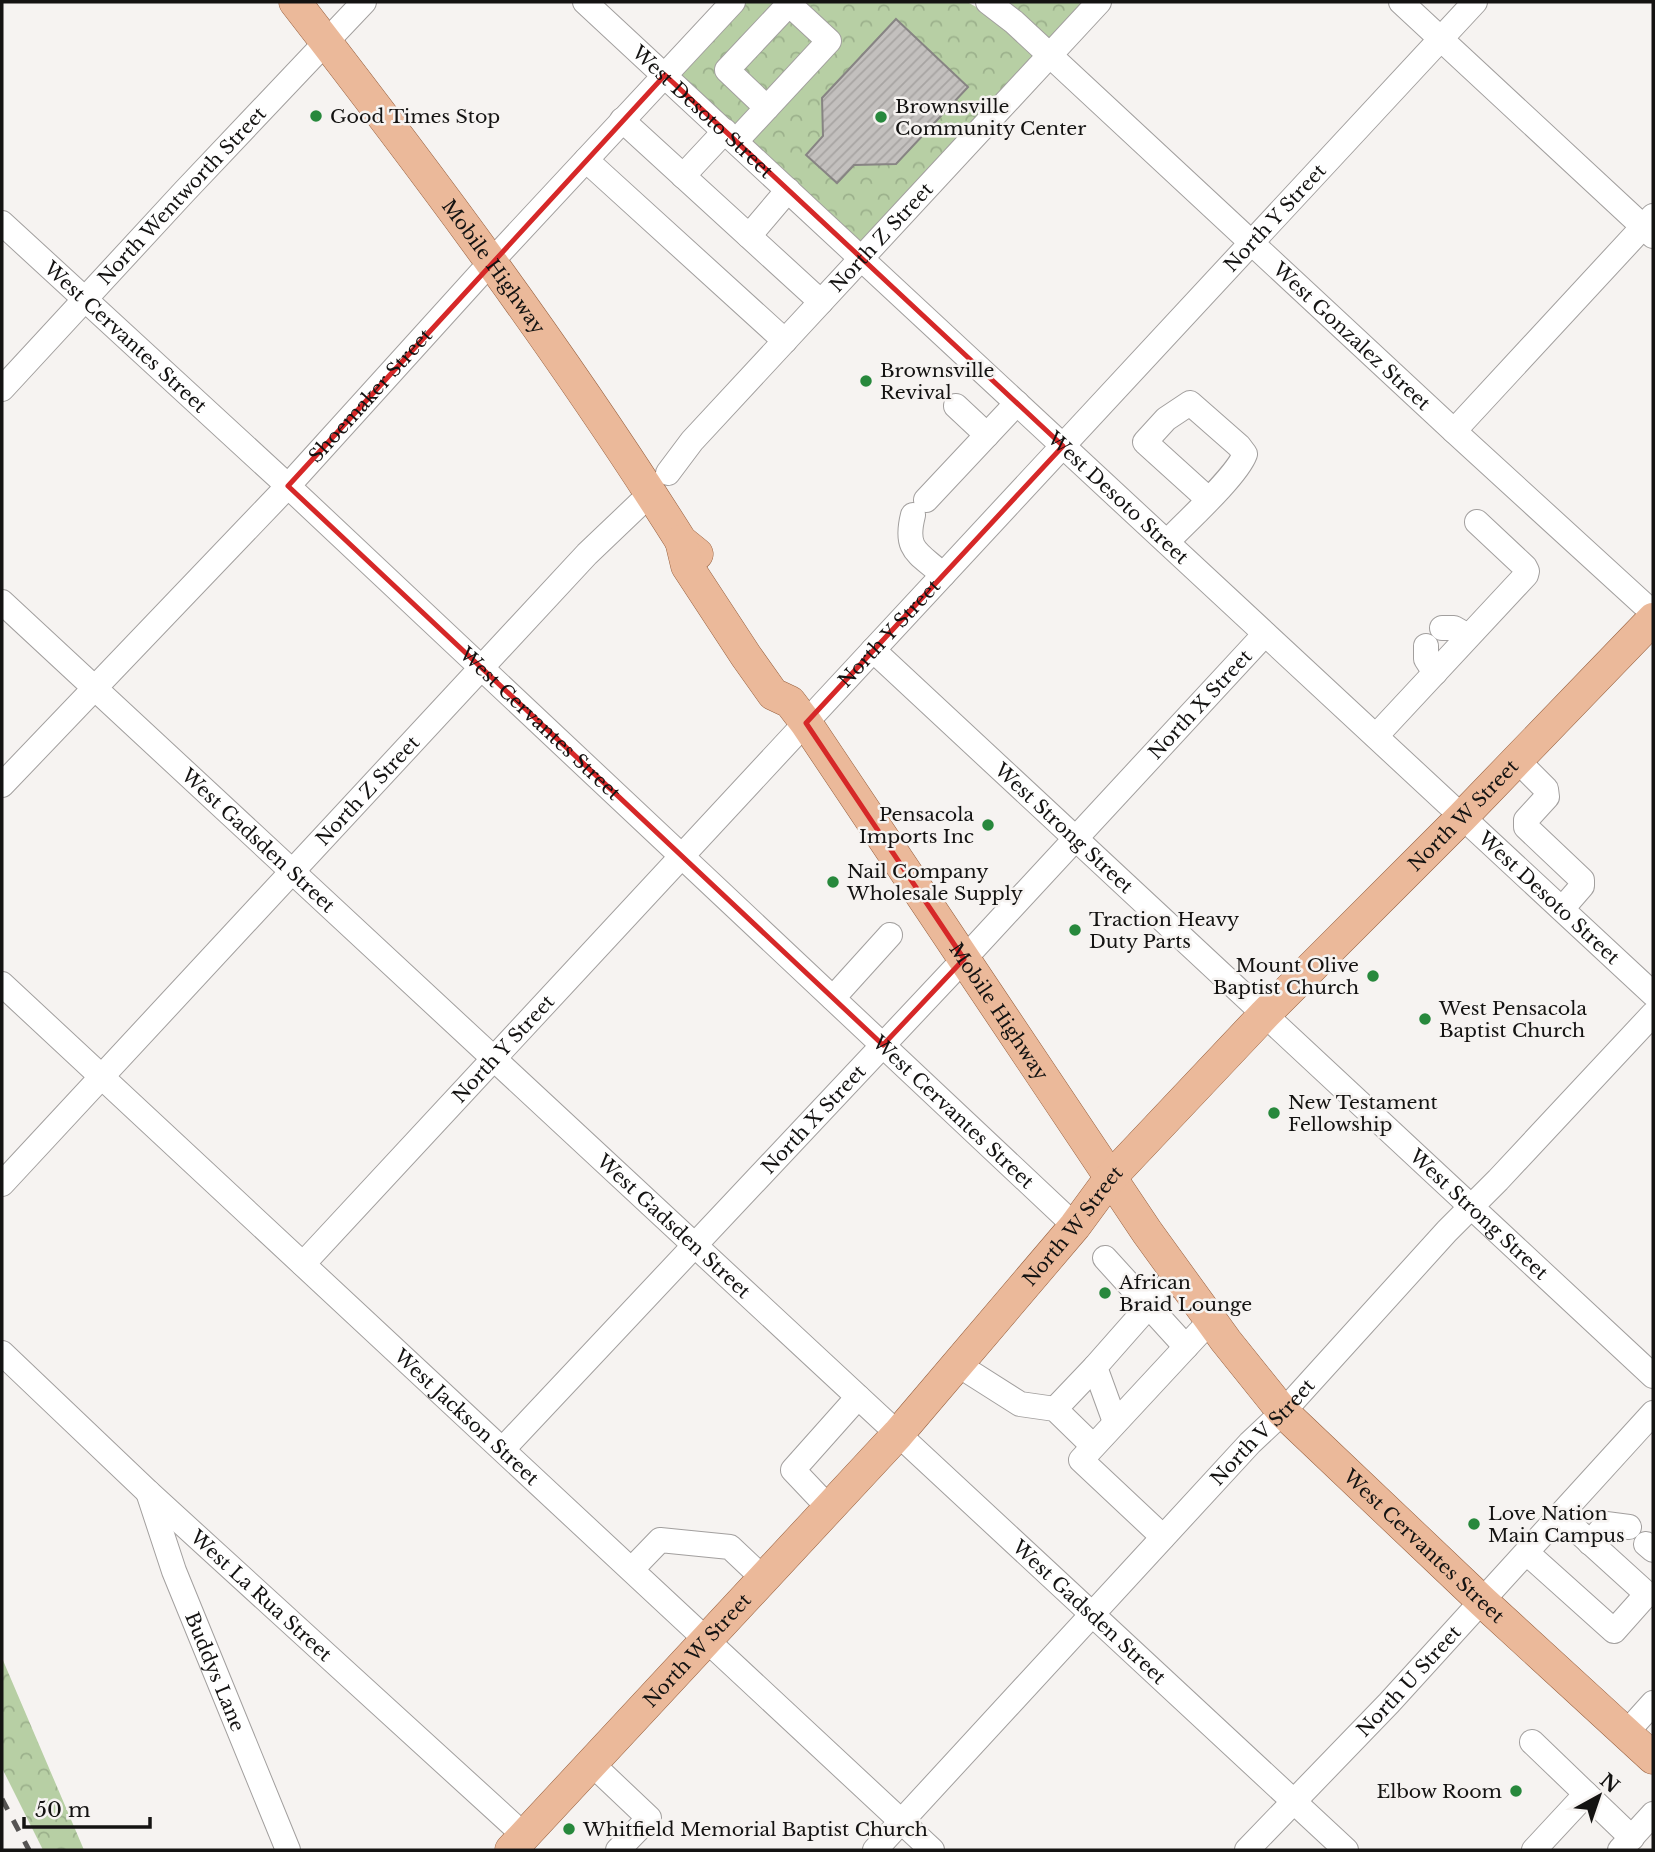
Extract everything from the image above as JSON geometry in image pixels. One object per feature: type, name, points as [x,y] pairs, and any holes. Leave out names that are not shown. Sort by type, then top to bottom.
[{"type":"main road","name":"Mobile Highway","points":[[295,2],[421,165],[659,483],[681,541],[702,558],[763,645],[789,684],[798,712],[1111,1177],[1211,1320]]},
{"type":"main road","name":"North W Street","points":[[518,1843],[898,1434],[1075,1226],[1111,1177],[1265,1014],[1462,817],[1653,619]]},
{"type":"main road","name":"West Cervantes Street","points":[[1211,1320],[1283,1412],[1483,1602],[1653,1758]]},
{"type":"street","name":"North Wentworth Street","points":[[2,389],[365,2]]},
{"type":"street","name":"West Desoto Street","points":[[585,2],[1653,994]]},
{"type":"street","name":"Shoemaker Street","points":[[2,785],[288,486],[491,262],[733,2]]},
{"type":"street","name":"West Gonzalez Street","points":[[988,2],[1014,22],[1653,613]]},
{"type":"street","name":"North Z Street","points":[[2,1184],[481,667],[587,554],[659,483],[692,441],[1099,2]]},
{"type":"street","points":[[1401,2],[1650,227],[1454,431]]},
{"type":"street","name":"North Y Street","points":[[303,1264],[681,856],[798,712],[873,650],[1475,2]]},
{"type":"street","points":[[683,176],[767,108]]},
{"type":"street","points":[[622,120],[821,302]]},
{"type":"street","points":[[586,160],[785,341]]},
{"type":"street","points":[[749,236],[788,190]]},
{"type":"street","name":"West Cervantes Street","points":[[2,223],[288,486],[1075,1226]]},
{"type":"street","points":[[943,575],[912,546],[908,535],[919,507],[1017,403]]},
{"type":"street","points":[[956,406],[987,435]]},
{"type":"street","points":[[1167,542],[1208,499]]},
{"type":"street","points":[[1376,736],[1528,571],[1477,522]]},
{"type":"street","name":"West Gadsden Street","points":[[2,602],[1346,1850]]},
{"type":"street","points":[[1434,673],[1426,659],[1434,637],[1454,628],[1468,636]]},
{"type":"street","name":"North X Street","points":[[503,1449],[1265,634]]},
{"type":"street","name":"West Strong Street","points":[[873,650],[1653,1376]]},
{"type":"street","points":[[1517,760],[1546,789],[1546,797],[1526,820],[1525,827],[1583,880],[1582,886],[1562,909]]},
{"type":"street","points":[[833,998],[890,934]]},
{"type":"street","name":"West Jackson Street","points":[[2,984],[932,1850]]},
{"type":"street","name":"North V Street","points":[[876,1850],[1250,1443],[1283,1412],[1653,1014]]},
{"type":"street","points":[[1105,1258],[1186,1347]]},
{"type":"street","points":[[1055,1409],[1177,1274]]},
{"type":"street","points":[[1163,1537],[1081,1460],[1211,1320]]},
{"type":"street","name":"West La Rua Street","points":[[2,1353],[518,1843]]},
{"type":"street","points":[[957,1364],[1020,1404],[1055,1409],[1093,1446]]},
{"type":"street","points":[[1095,1367],[1115,1422]]},
{"type":"street","points":[[830,1508],[793,1470],[858,1397]]},
{"type":"street","name":"North U Street","points":[[1247,1850],[1483,1602],[1653,1413]]},
{"type":"street","name":"Buddys Lane","points":[[148,1492],[174,1572],[288,1850]]},
{"type":"street","points":[[1527,1553],[1614,1631],[1650,1591],[1561,1516]]},
{"type":"street","points":[[1590,1543],[1606,1524],[1643,1541]]},
{"type":"street","points":[[632,1569],[660,1540],[730,1547],[764,1578]]},
{"type":"street","points":[[1626,1733],[1653,1703]]},
{"type":"street","points":[[1532,1742],[1586,1794],[1626,1844],[1653,1814]]},
{"type":"street","points":[[592,1763],[649,1818],[618,1850]]},
{"type":"street","points":[[1534,1850],[1586,1794]]},
{"type":"highlighted area","points":[[665,75],[1063,446],[806,723],[964,959],[883,1045],[288,486]]},
{"type":"green space","points":[[744,2],[967,2],[982,10],[1036,57],[862,245],[677,74]]},
{"type":"green space","points":[[1004,2],[1088,2],[1050,42]]},
{"type":"green space","points":[[2,1658],[84,1850],[43,1850],[2,1768]]},
{"type":"building","name":"Brownsville Community Center","points":[[896,19],[968,87],[896,164],[854,165],[837,183],[806,155],[823,136],[822,98]]},
{"type":"railway","points":[[2,1799],[29,1850]]},
{"type":"place","name":"Good Times Stop","points":[[316,116]]},
{"type":"place","name":"Brownsville Community Center","points":[[881,117]]},
{"type":"place","name":"Brownsville Revival","points":[[866,381]]},
{"type":"place","name":"Pensacola Imports Inc","points":[[988,825]]},
{"type":"place","name":"Nail Company Wholesale Supply","points":[[833,882]]},
{"type":"place","name":"Traction Heavy Duty Parts","points":[[1075,930]]},
{"type":"place","name":"Mount Olive Baptist Church","points":[[1373,976]]},
{"type":"place","name":"West Pensacola Baptist Church","points":[[1425,1019]]},
{"type":"place","name":"New Testament Fellowship","points":[[1274,1113]]},
{"type":"place","name":"African Braid Lounge","points":[[1105,1293]]},
{"type":"place","name":"Love Nation Main Campus","points":[[1474,1524]]},
{"type":"place","name":"Elbow Room","points":[[1516,1791]]},
{"type":"place","name":"Whitfield Memorial Baptist Church","points":[[569,1829]]}]
